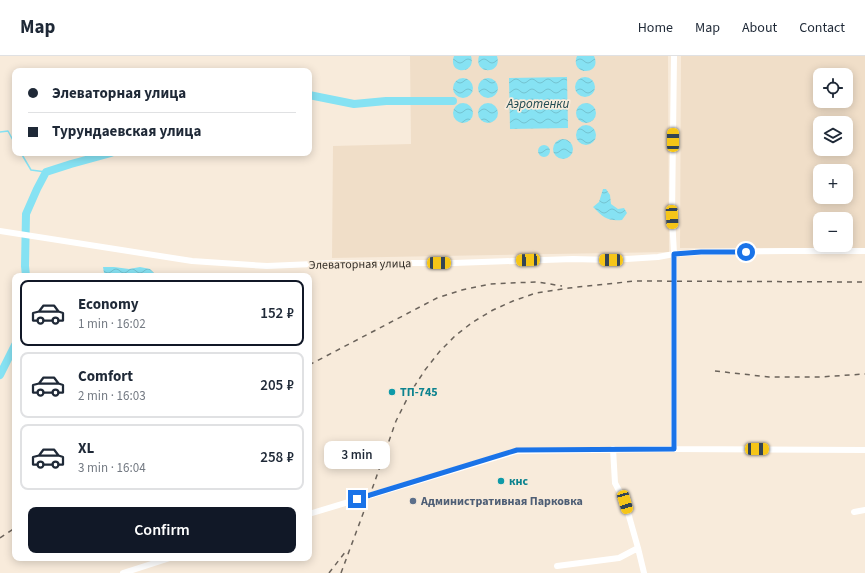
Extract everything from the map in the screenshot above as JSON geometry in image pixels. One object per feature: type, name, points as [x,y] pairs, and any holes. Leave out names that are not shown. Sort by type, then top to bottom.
[{"type":"street","points":[[674,56],[672,217],[674,254],[674,449]]},
{"type":"street","name":"Элеваторная улица","points":[[0,231],[192,261],[267,266],[337,263],[454,263],[573,259],[611,260],[658,258],[674,254],[701,252],[865,251]]},
{"type":"street","points":[[613,449],[615,483],[625,502],[644,573]]},
{"type":"street","points":[[312,513],[517,450],[865,450]]},
{"type":"street","points":[[854,512],[865,510]]},
{"type":"street","points":[[557,566],[619,558],[638,548]]},
{"type":"street","points":[[123,573],[161,561]]},
{"type":"shaded area","points":[[410,56],[668,56],[669,252],[332,258],[333,146],[411,144]]},
{"type":"shaded area","points":[[681,56],[865,56],[865,248],[853,248],[853,212],[813,212],[813,248],[680,248]]},
{"type":"water","points":[[454,56],[471,56],[472,62],[470,67],[462,70],[455,67],[453,62]]},
{"type":"water","points":[[479,56],[497,56],[498,62],[496,67],[488,70],[480,67],[478,62]]},
{"type":"water","points":[[577,56],[594,56],[596,63],[594,67],[586,71],[581,70],[576,63]]},
{"type":"water","name":"Аэротенки","points":[[567,77],[568,128],[510,129],[509,78]]},
{"type":"water","points":[[585,77],[592,80],[595,87],[592,94],[585,97],[578,94],[575,87],[578,80]]},
{"type":"water","points":[[463,78],[470,81],[473,88],[470,95],[463,98],[456,95],[453,88],[456,81]]},
{"type":"water","points":[[488,78],[495,81],[498,88],[495,95],[488,98],[481,95],[478,88],[481,81]]},
{"type":"water","points":[[463,103],[470,106],[473,113],[470,120],[463,123],[456,120],[453,113],[456,106]]},
{"type":"water","points":[[488,103],[495,106],[498,113],[495,120],[488,123],[481,120],[478,113],[481,106]]},
{"type":"water","points":[[586,103],[593,106],[596,113],[593,120],[586,123],[579,120],[576,113],[579,106]]},
{"type":"water","points":[[586,125],[593,128],[596,135],[593,142],[586,145],[579,142],[576,135],[579,128]]},
{"type":"water","points":[[563,139],[570,142],[573,149],[570,156],[563,159],[556,156],[553,149],[556,142]]},
{"type":"water","points":[[544,145],[548,147],[550,151],[548,155],[544,157],[540,155],[538,151],[540,147]]},
{"type":"water","points":[[603,189],[606,189],[610,195],[611,204],[618,209],[624,208],[627,213],[622,220],[606,218],[593,207],[599,202]]},
{"type":"water","points":[[103,267],[129,269],[140,267],[150,269],[154,273],[104,273]]},
{"type":"waterway","points":[[312,96],[354,104],[386,101],[453,101]]},
{"type":"waterway","points":[[0,132],[8,131],[12,138]]},
{"type":"waterway","points":[[23,156],[31,170],[46,172]]},
{"type":"waterway","points":[[26,273],[26,214],[46,172],[100,156]]},
{"type":"waterway","points":[[0,375],[12,351]]},
{"type":"railway","points":[[341,573],[396,421],[410,393],[440,351],[456,335],[473,322],[493,310],[536,293],[635,281],[865,282]]},
{"type":"railway","points":[[312,363],[437,298],[462,290],[490,284],[510,283],[538,282],[562,286]]},
{"type":"railway","points":[[715,371],[769,377],[820,377],[865,374]]},
{"type":"railway","points":[[0,538],[12,530]]},
{"type":"railway","points":[[329,573],[346,551]]},
{"type":"place","name":"ТП-745","points":[[392,392]]},
{"type":"place","name":"кнс","points":[[501,481]]},
{"type":"place","name":"Административная Парковка","points":[[413,501]]},
{"type":"route","points":[[357,499],[517,450],[674,449],[674,254],[701,252],[746,252]]}]
